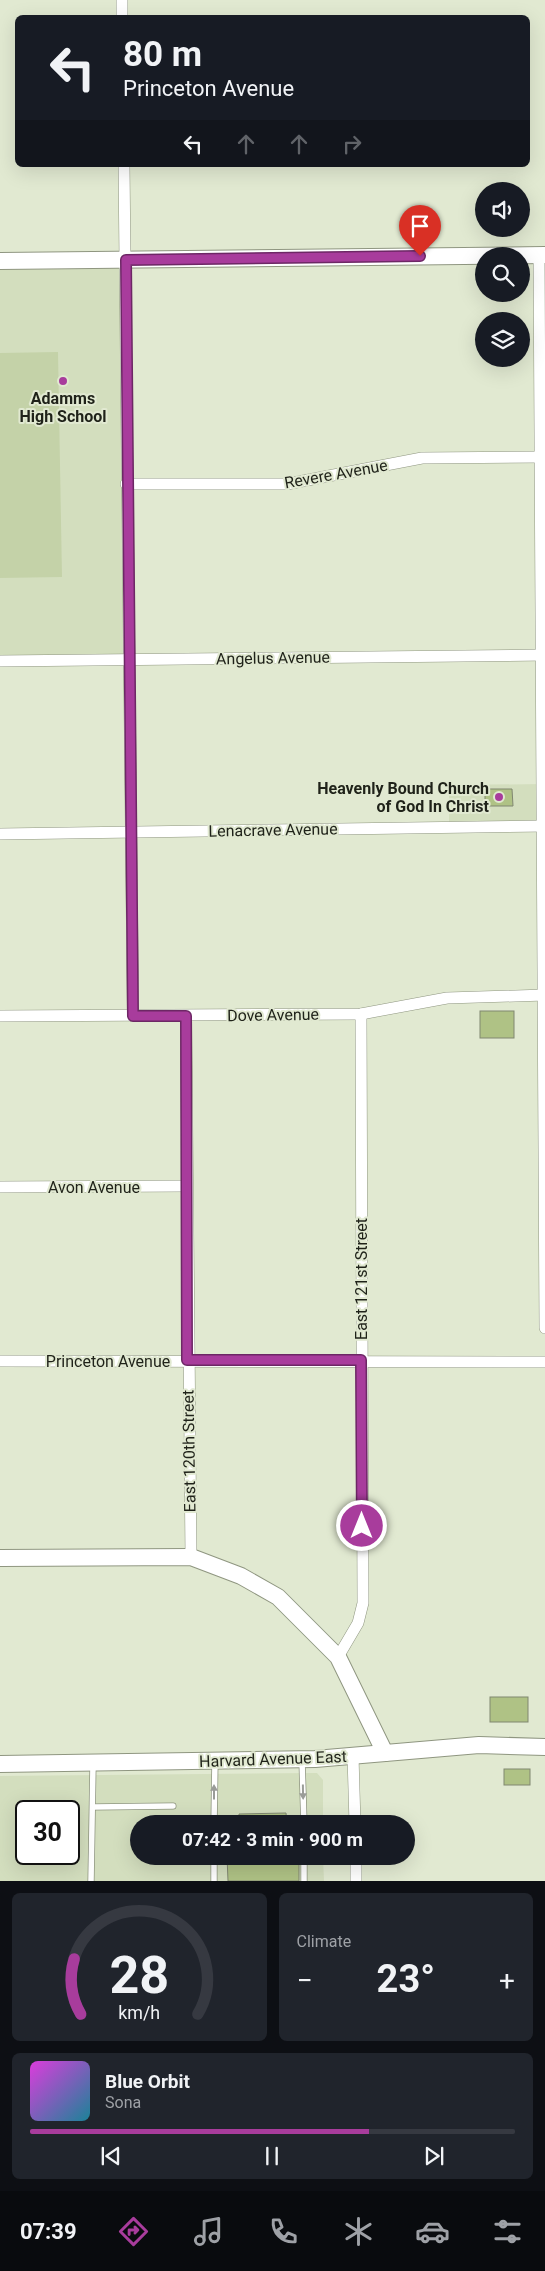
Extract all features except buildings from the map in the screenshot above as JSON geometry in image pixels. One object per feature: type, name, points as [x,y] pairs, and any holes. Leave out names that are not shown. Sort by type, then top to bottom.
[{"type":"street","points":[[122,0],[122,15]]},
{"type":"street","points":[[124,167],[126,484],[133,833],[133,1016]]},
{"type":"street","points":[[0,261],[542,255],[545,1328]]},
{"type":"street","name":"Revere Avenue","points":[[126,484],[287,484],[422,458],[542,457]]},
{"type":"street","name":"Angelus Avenue","points":[[0,661],[543,655]]},
{"type":"street","name":"Lenacrave Avenue","points":[[0,834],[544,826]]},
{"type":"street","name":"Dove Avenue","points":[[0,1016],[361,1014],[447,998],[544,995]]},
{"type":"street","name":"East 121st Street","points":[[338,1657],[358,1623],[363,1604],[361,1014]]},
{"type":"street","name":"East 120th Street","points":[[186,1016],[187,1360],[190,1557]]},
{"type":"street","name":"Avon Avenue","points":[[0,1187],[187,1186]]},
{"type":"street","name":"Princeton Avenue","points":[[0,1361],[361,1360],[545,1362]]},
{"type":"street","points":[[0,1558],[190,1557],[242,1576],[278,1598],[338,1657],[385,1753]]},
{"type":"street","name":"Harvard Avenue East","points":[[0,1764],[302,1759],[479,1745],[545,1747]]},
{"type":"street","points":[[353,1756],[355,1815]]},
{"type":"street","points":[[356,1865],[356,1881]]},
{"type":"lane","points":[[302,1759],[304,1815]]},
{"type":"lane","points":[[214,1815],[215,1761]]},
{"type":"lane","points":[[92,1881],[93,1762]]},
{"type":"lane","points":[[93,1807],[173,1806]]},
{"type":"lane","points":[[214,1865],[214,1881]]},
{"type":"lane","points":[[304,1865],[304,1881]]},
{"type":"shaded area","name":"Adamms High School","points":[[126,260],[130,660],[0,661],[0,261]]},
{"type":"shaded area","points":[[58,352],[62,577],[0,578],[0,353]]},
{"type":"shaded area","points":[[545,784],[545,826],[449,827],[449,785]]},
{"type":"shaded area","points":[[317,1773],[323,1780],[323,1815],[130,1815],[130,1865],[323,1865],[324,1881],[0,1881],[0,1776]]},
{"type":"place","name":"Adamms High School","points":[[63,381]]},
{"type":"place","name":"Heavenly Bound Church of God In Christ","points":[[499,797]]},
{"type":"route","points":[[362,1526],[361,1360],[187,1360],[186,1016],[133,1016],[133,833],[126,484],[126,260],[420,256]]}]
